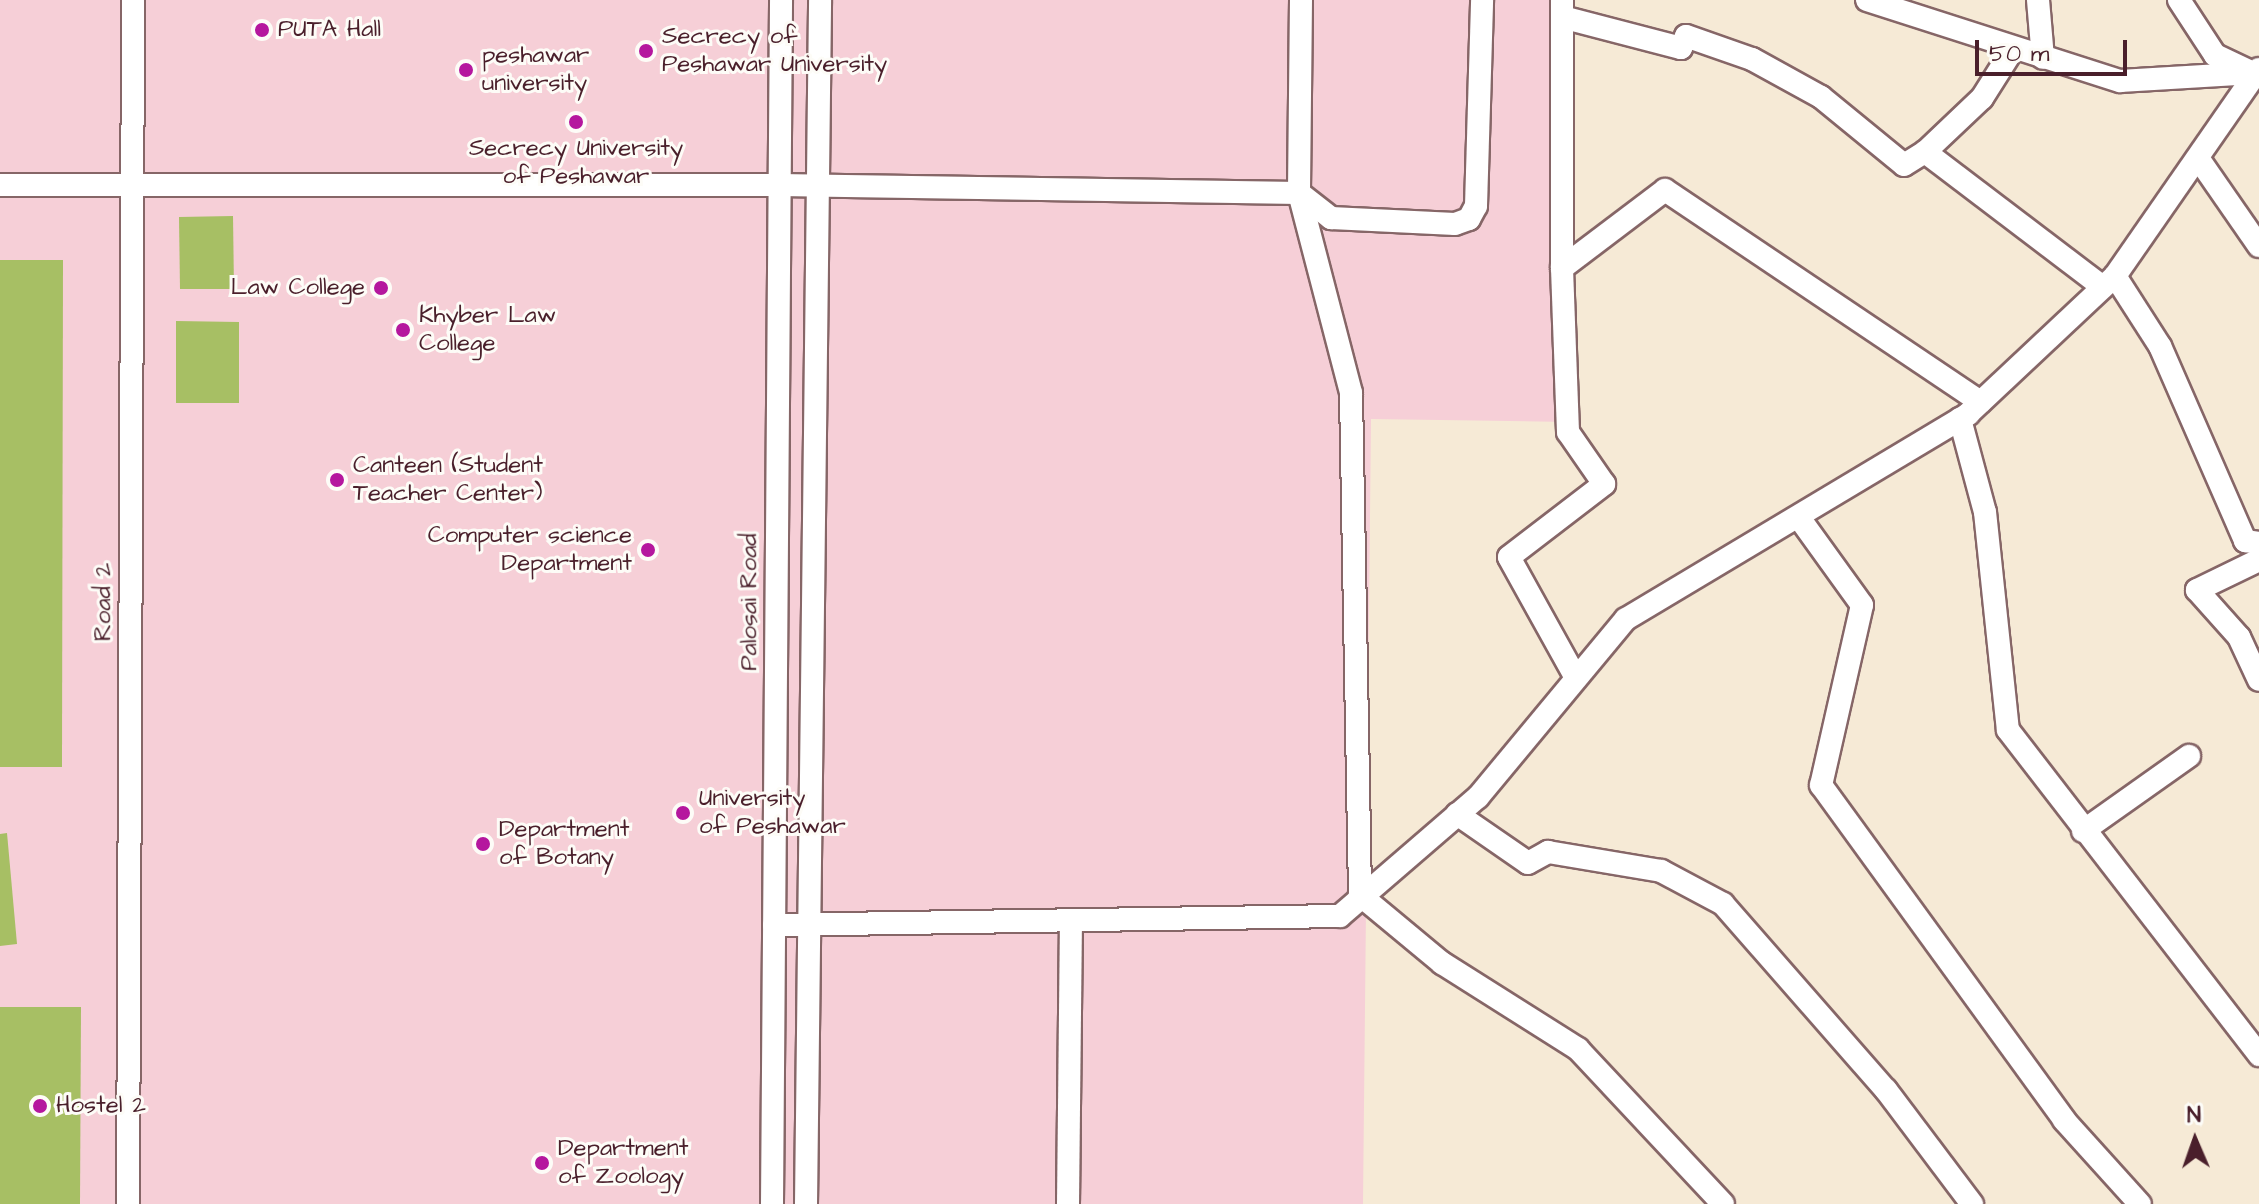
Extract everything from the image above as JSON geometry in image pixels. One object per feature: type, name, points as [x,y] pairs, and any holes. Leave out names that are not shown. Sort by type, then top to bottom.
[{"type":"street","name":"Road 2","points":[[128,1204],[133,0]]},
{"type":"street","name":"Palosai Road","points":[[772,1204],[781,0]]},
{"type":"street","points":[[806,1204],[820,0]]},
{"type":"street","points":[[1301,0],[1299,193],[1351,393],[1360,895],[1442,963],[1578,1049],[1720,1203]]},
{"type":"street","points":[[0,185],[779,185],[1299,193],[1331,218],[1455,224],[1469,219],[1476,206],[1482,0]]},
{"type":"street","points":[[2038,0],[2043,58]]},
{"type":"street","points":[[2179,0],[2215,55],[2255,81]]},
{"type":"street","points":[[1871,1],[2120,81],[2255,81]]},
{"type":"street","points":[[1576,678],[1509,557],[1604,484],[1568,432],[1562,268],[1562,9],[1681,48],[1686,36],[1752,59],[1821,97],[1904,165],[1925,152],[1982,98],[2013,49]]},
{"type":"street","points":[[774,925],[807,928],[1340,916],[1360,895],[1478,797],[1626,619],[1800,519],[1960,419],[1980,402],[2109,282],[2255,81]]},
{"type":"street","points":[[1925,152],[2109,282],[2160,346],[2245,541],[2258,549],[2197,590],[2239,637],[2259,680]]},
{"type":"street","points":[[2198,158],[2259,246]]},
{"type":"street","points":[[1562,268],[1665,190],[1980,402]]},
{"type":"street","points":[[1960,419],[1985,512],[2008,730],[2259,1055]]},
{"type":"street","points":[[1800,519],[1862,605],[1821,785],[2064,1120],[2140,1204]]},
{"type":"street","points":[[2083,831],[2189,756]]},
{"type":"street","points":[[1457,814],[1528,863],[1548,852],[1661,871],[1723,904],[1886,1090],[1972,1204]]},
{"type":"street","points":[[1068,1204],[1071,923]]},
{"type":"shaded area","name":"University of Peshawar","points":[[0,0],[1568,0],[1568,422],[1371,419],[1363,1204],[0,1204]]},
{"type":"green space","points":[[233,216],[234,289],[180,289],[179,217]]},
{"type":"green space","points":[[0,260],[63,260],[62,767],[0,767]]},
{"type":"green space","points":[[176,321],[239,322],[239,403],[176,403]]},
{"type":"green space","points":[[7,833],[17,944],[0,946],[0,834]]},
{"type":"green space","name":"Hostel 2","points":[[0,1007],[81,1007],[80,1204],[0,1204]]},
{"type":"place","name":"PUTA Hall","points":[[262,30]]},
{"type":"place","name":"Secrecy of Peshawar University","points":[[646,51]]},
{"type":"place","name":"peshawar university","points":[[466,70]]},
{"type":"place","name":"Secrecy University of Peshawar","points":[[576,122]]},
{"type":"place","name":"Law College","points":[[381,288]]},
{"type":"place","name":"Khyber Law College","points":[[403,330]]},
{"type":"place","name":"Canteen (Student Teacher Center)","points":[[337,480]]},
{"type":"place","name":"Computer science Department","points":[[648,550]]},
{"type":"place","name":"University of Peshawar","points":[[683,813]]},
{"type":"place","name":"Department of Botany","points":[[483,844]]},
{"type":"place","name":"Hostel 2","points":[[40,1106]]},
{"type":"place","name":"Department of Zoology","points":[[542,1163]]}]
